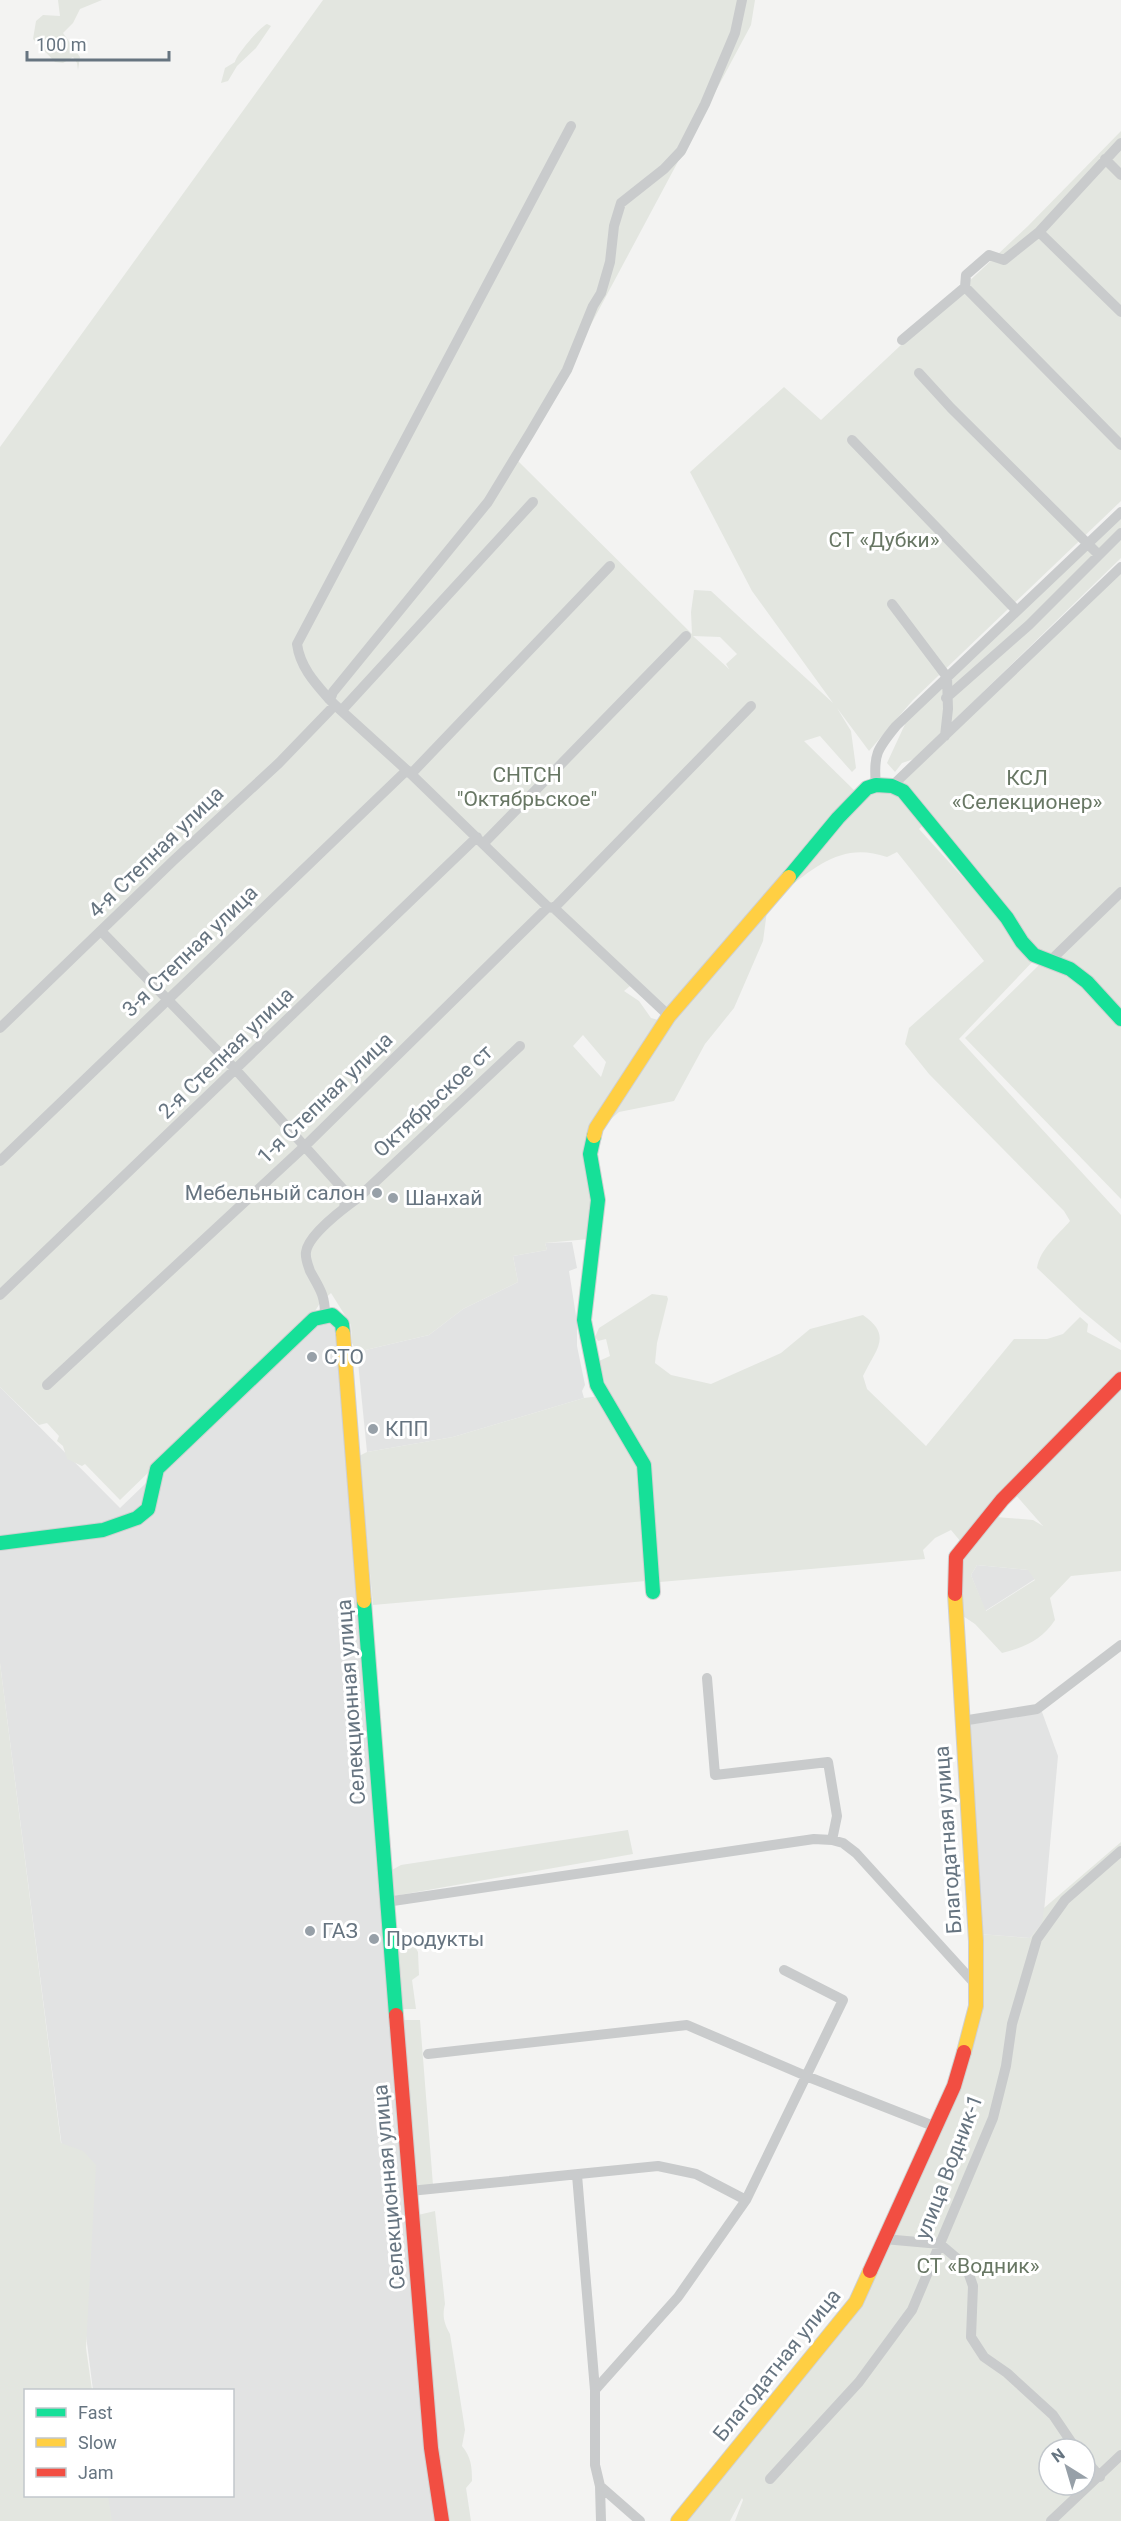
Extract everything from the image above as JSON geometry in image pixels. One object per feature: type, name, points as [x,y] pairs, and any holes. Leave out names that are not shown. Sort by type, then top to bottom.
[{"type":"street","points":[[336,706],[333,692],[488,502],[567,370],[593,306],[601,293],[610,262],[614,226],[621,203],[664,169],[681,151],[705,104],[735,33],[742,0]]},
{"type":"street","points":[[571,126],[297,644],[298,654],[311,679],[336,706],[669,1016]]},
{"type":"street","points":[[902,340],[964,287],[966,275],[989,255],[1004,260],[1039,232],[1121,143]]},
{"type":"street","points":[[1105,159],[1121,175]]},
{"type":"street","points":[[1039,232],[1121,312]]},
{"type":"street","points":[[964,287],[1121,445]]},
{"type":"street","points":[[920,373],[951,408],[1099,555]]},
{"type":"street","points":[[852,440],[1017,610]]},
{"type":"street","name":"4-я Степная улица","points":[[0,1028],[174,860],[279,763],[533,502]]},
{"type":"street","points":[[876,785],[874,760],[884,741],[947,677],[1121,512]]},
{"type":"street","points":[[946,698],[1029,625],[1121,533]]},
{"type":"street","name":"3-я Степная улица","points":[[0,1161],[409,772],[610,566]]},
{"type":"street","points":[[892,786],[1121,567]]},
{"type":"street","points":[[892,604],[947,677],[948,709],[945,736]]},
{"type":"street","name":"2-я Степная улица","points":[[0,1294],[480,840],[686,636]]},
{"type":"street","name":"1-я Степная улица","points":[[47,1385],[305,1146],[551,908],[751,706]]},
{"type":"street","points":[[652,1592],[644,1465],[597,1385],[584,1320],[597,1200],[590,1154],[596,1128],[669,1016],[742,934],[838,818],[867,788],[876,785],[892,786],[903,791],[1034,955],[1070,969],[1087,982],[1121,1019]]},
{"type":"street","points":[[1049,962],[1121,892]]},
{"type":"street","points":[[101,931],[236,1070],[344,1189],[346,1195],[344,1208]]},
{"type":"street","name":"Октябрьское ст","points":[[325,1315],[322,1289],[310,1271],[306,1252],[308,1245],[344,1208],[358,1198],[520,1046]]},
{"type":"street","points":[[0,1543],[103,1530],[137,1518],[148,1509],[157,1469],[291,1340],[314,1319],[325,1315]]},
{"type":"street","name":"Селекционная улица","points":[[325,1315],[336,1317],[344,1329],[386,1902],[431,2448],[442,2521]]},
{"type":"street","name":"Благодатная улица","points":[[678,2521],[856,2302],[954,2086],[976,2006],[976,1955],[955,1592],[956,1557],[1002,1500],[1121,1379]]},
{"type":"street","name":"Благодатная улица","points":[[962,1721],[1037,1709],[1121,1645]]},
{"type":"street","points":[[386,1902],[746,1848],[814,1839],[832,1839],[837,1816],[828,1761],[715,1775],[707,1678]]},
{"type":"street","name":"Благодатная улица","points":[[832,1839],[843,1843],[856,1853],[958,1965],[966,1965],[976,1955]]},
{"type":"street","name":"улица Водник-1","points":[[770,2479],[859,2382],[912,2310],[993,2118],[1006,2066],[1012,2024],[1037,1939],[1065,1900],[1121,1851]]},
{"type":"street","points":[[958,1965],[976,1985]]},
{"type":"street","points":[[595,2390],[678,2297],[746,2200],[843,2000],[784,1970]]},
{"type":"street","points":[[428,2054],[687,2025],[806,2076],[936,2127]]},
{"type":"street","points":[[410,2191],[658,2166],[696,2174],[746,2200]]},
{"type":"street","points":[[577,2175],[595,2390],[595,2465],[600,2486],[601,2521]]},
{"type":"street","points":[[884,2239],[940,2244],[966,2266],[973,2286],[971,2337],[984,2357],[1007,2373],[1053,2415],[1068,2437]]},
{"type":"street","points":[[1051,2521],[1121,2455]]},
{"type":"street","points":[[1097,2473],[1100,2477]]},
{"type":"street","points":[[600,2486],[640,2521]]},
{"type":"shaded area","points":[[572,1242],[577,1268],[569,1271],[577,1322],[577,1346],[585,1385],[582,1391],[584,1398],[453,1437],[367,1452],[357,1352],[429,1335],[463,1309],[518,1282],[513,1256],[547,1250],[545,1243]]},
{"type":"shaded area","points":[[334,1318],[442,2521],[111,2521],[107,2497],[234,2497],[234,2389],[93,2389],[0,1663],[0,1387],[120,1508],[315,1321]]},
{"type":"shaded area","points":[[977,1565],[1029,1570],[1035,1579],[985,1611],[971,1575]]},
{"type":"shaded area","points":[[1042,1712],[1058,1756],[1043,1923],[1030,1938],[979,1934],[967,1725]]},
{"type":"green space","points":[[58,0],[102,0],[80,9],[73,23],[63,33],[80,57],[78,70],[73,57],[63,63],[55,62],[33,39],[36,21],[43,15],[60,16]]},
{"type":"green space","points":[[323,0],[755,0],[751,25],[518,461],[692,634],[691,612],[694,590],[711,591],[833,703],[752,591],[690,472],[784,387],[821,420],[1028,226],[1121,131],[1121,501],[913,700],[869,751],[837,708],[851,731],[856,768],[852,772],[820,736],[804,741],[856,792],[665,1017],[630,986],[624,991],[639,1001],[651,1018],[662,1021],[594,1127],[595,1200],[589,1239],[545,1243],[547,1250],[513,1256],[518,1282],[463,1309],[429,1335],[357,1352],[352,1343],[351,1325],[331,1293],[320,1303],[312,1316],[120,1500],[85,1464],[82,1466],[67,1459],[63,1446],[57,1441],[59,1436],[47,1423],[39,1425],[0,1387],[0,447]],"holes":[[[693,636],[720,637],[737,654],[726,664],[729,669]],[[583,1035],[606,1062],[601,1077],[573,1046]]]},
{"type":"green space","points":[[267,24],[271,26],[256,48],[237,66],[228,81],[221,83],[225,68],[235,62],[259,30]]},
{"type":"green space","points":[[1121,515],[1121,558],[914,759],[902,763],[895,772],[887,763],[906,722]]},
{"type":"green space","name":"КСЛ «Селекционер»","points":[[1121,564],[1121,1199],[965,1038],[1041,963],[1037,957],[959,1039],[1121,1215],[1121,1343],[1082,1311],[1037,1268],[1046,1248],[1070,1221],[1064,1211],[929,1074],[905,1044],[909,1028],[984,961],[897,852],[887,857],[858,852],[832,858],[785,890],[869,791],[900,794],[925,823],[919,829],[1010,929],[900,785]]},
{"type":"green space","points":[[767,911],[763,941],[734,1008],[705,1044],[674,1101],[619,1112],[603,1126],[673,1018]]},
{"type":"green space","points":[[652,1294],[667,1296],[668,1299],[657,1343],[655,1363],[671,1375],[711,1384],[781,1353],[810,1329],[863,1315],[872,1323],[880,1336],[877,1350],[863,1376],[867,1389],[926,1446],[1014,1339],[1047,1339],[1063,1334],[1080,1317],[1088,1324],[1087,1332],[1121,1350],[1121,1375],[961,1542],[951,1530],[935,1538],[923,1550],[925,1559],[660,1582],[656,1580],[648,1465],[608,1394],[599,1361],[610,1356],[606,1339],[598,1341],[595,1337],[599,1328]]},
{"type":"green space","points":[[1121,1388],[1121,1571],[1071,1576],[1050,1598],[1055,1620],[1050,1627],[1032,1642],[1002,1653],[975,1624],[960,1614],[960,1560],[996,1517],[1033,1520],[1043,1526],[1015,1494]],"holes":[[[977,1565],[1028,1570],[1035,1580],[986,1611],[971,1575]]]},
{"type":"green space","points":[[600,1396],[640,1472],[646,1581],[373,1605],[359,1456],[367,1452],[453,1437],[584,1398]]},
{"type":"green space","points":[[0,1663],[61,2143],[83,2151],[96,2165],[86,2348],[92,2389],[24,2389],[24,2497],[108,2497],[112,2521],[0,2521]]},
{"type":"green space","points":[[628,1830],[633,1854],[394,1896],[390,1871],[401,1865]]},
{"type":"green space","name":"СТ «Водник»","points":[[1121,1842],[1121,2521],[735,2521],[742,2498],[730,2521],[687,2521],[792,2389],[850,2322],[864,2298],[971,2045],[979,1934],[1030,1938],[1042,1923],[1044,1908]]},
{"type":"green space","points":[[413,1943],[418,1952],[419,1975],[412,1980],[416,2009],[402,2009],[397,1945]]},
{"type":"green space","points":[[403,2020],[420,2020],[433,2185],[416,2186]]},
{"type":"green space","points":[[435,2211],[445,2304],[444,2319],[450,2334],[465,2430],[462,2446],[471,2466],[472,2481],[466,2488],[471,2521],[450,2521],[439,2457],[418,2215]]},
{"type":"traffic: fast","points":[[789,877],[838,818],[867,788],[876,785],[892,786],[903,791],[1007,918],[1022,942],[1034,955],[1070,969],[1087,982],[1121,1019]]},
{"type":"traffic: fast","points":[[594,1136],[590,1154],[598,1200],[584,1320],[597,1385],[644,1465],[653,1592]]},
{"type":"traffic: fast","points":[[0,1543],[103,1530],[137,1518],[148,1509],[157,1469],[314,1319],[332,1315],[342,1324],[343,1333]]},
{"type":"traffic: fast","points":[[364,1601],[396,2015]]},
{"type":"traffic: slow","points":[[594,1136],[596,1128],[669,1016],[789,877]]},
{"type":"traffic: slow","points":[[343,1333],[364,1601]]},
{"type":"traffic: slow","points":[[955,1594],[976,1941],[976,2006],[964,2052]]},
{"type":"traffic: slow","points":[[678,2521],[856,2302],[870,2271]]},
{"type":"traffic: jam","points":[[955,1594],[956,1557],[1002,1500],[1121,1379]]},
{"type":"traffic: jam","points":[[396,2015],[431,2448],[442,2521]]},
{"type":"traffic: jam","points":[[870,2271],[954,2086],[964,2052]]},
{"type":"place","name":"Мебельный салон","points":[[377,1193]]},
{"type":"place","name":"Шанхай","points":[[393,1198]]},
{"type":"place","name":"СТО","points":[[312,1357]]},
{"type":"place","name":"КПП","points":[[373,1429]]},
{"type":"place","name":"ГАЗ","points":[[310,1931]]},
{"type":"place","name":"Продукты","points":[[374,1939]]},
{"type":"park label","name":"СТ «Дубки»","points":[[884,540]]},
{"type":"park label","name":"СНТСН \"Октябрьское\"","points":[[527,787]]}]
